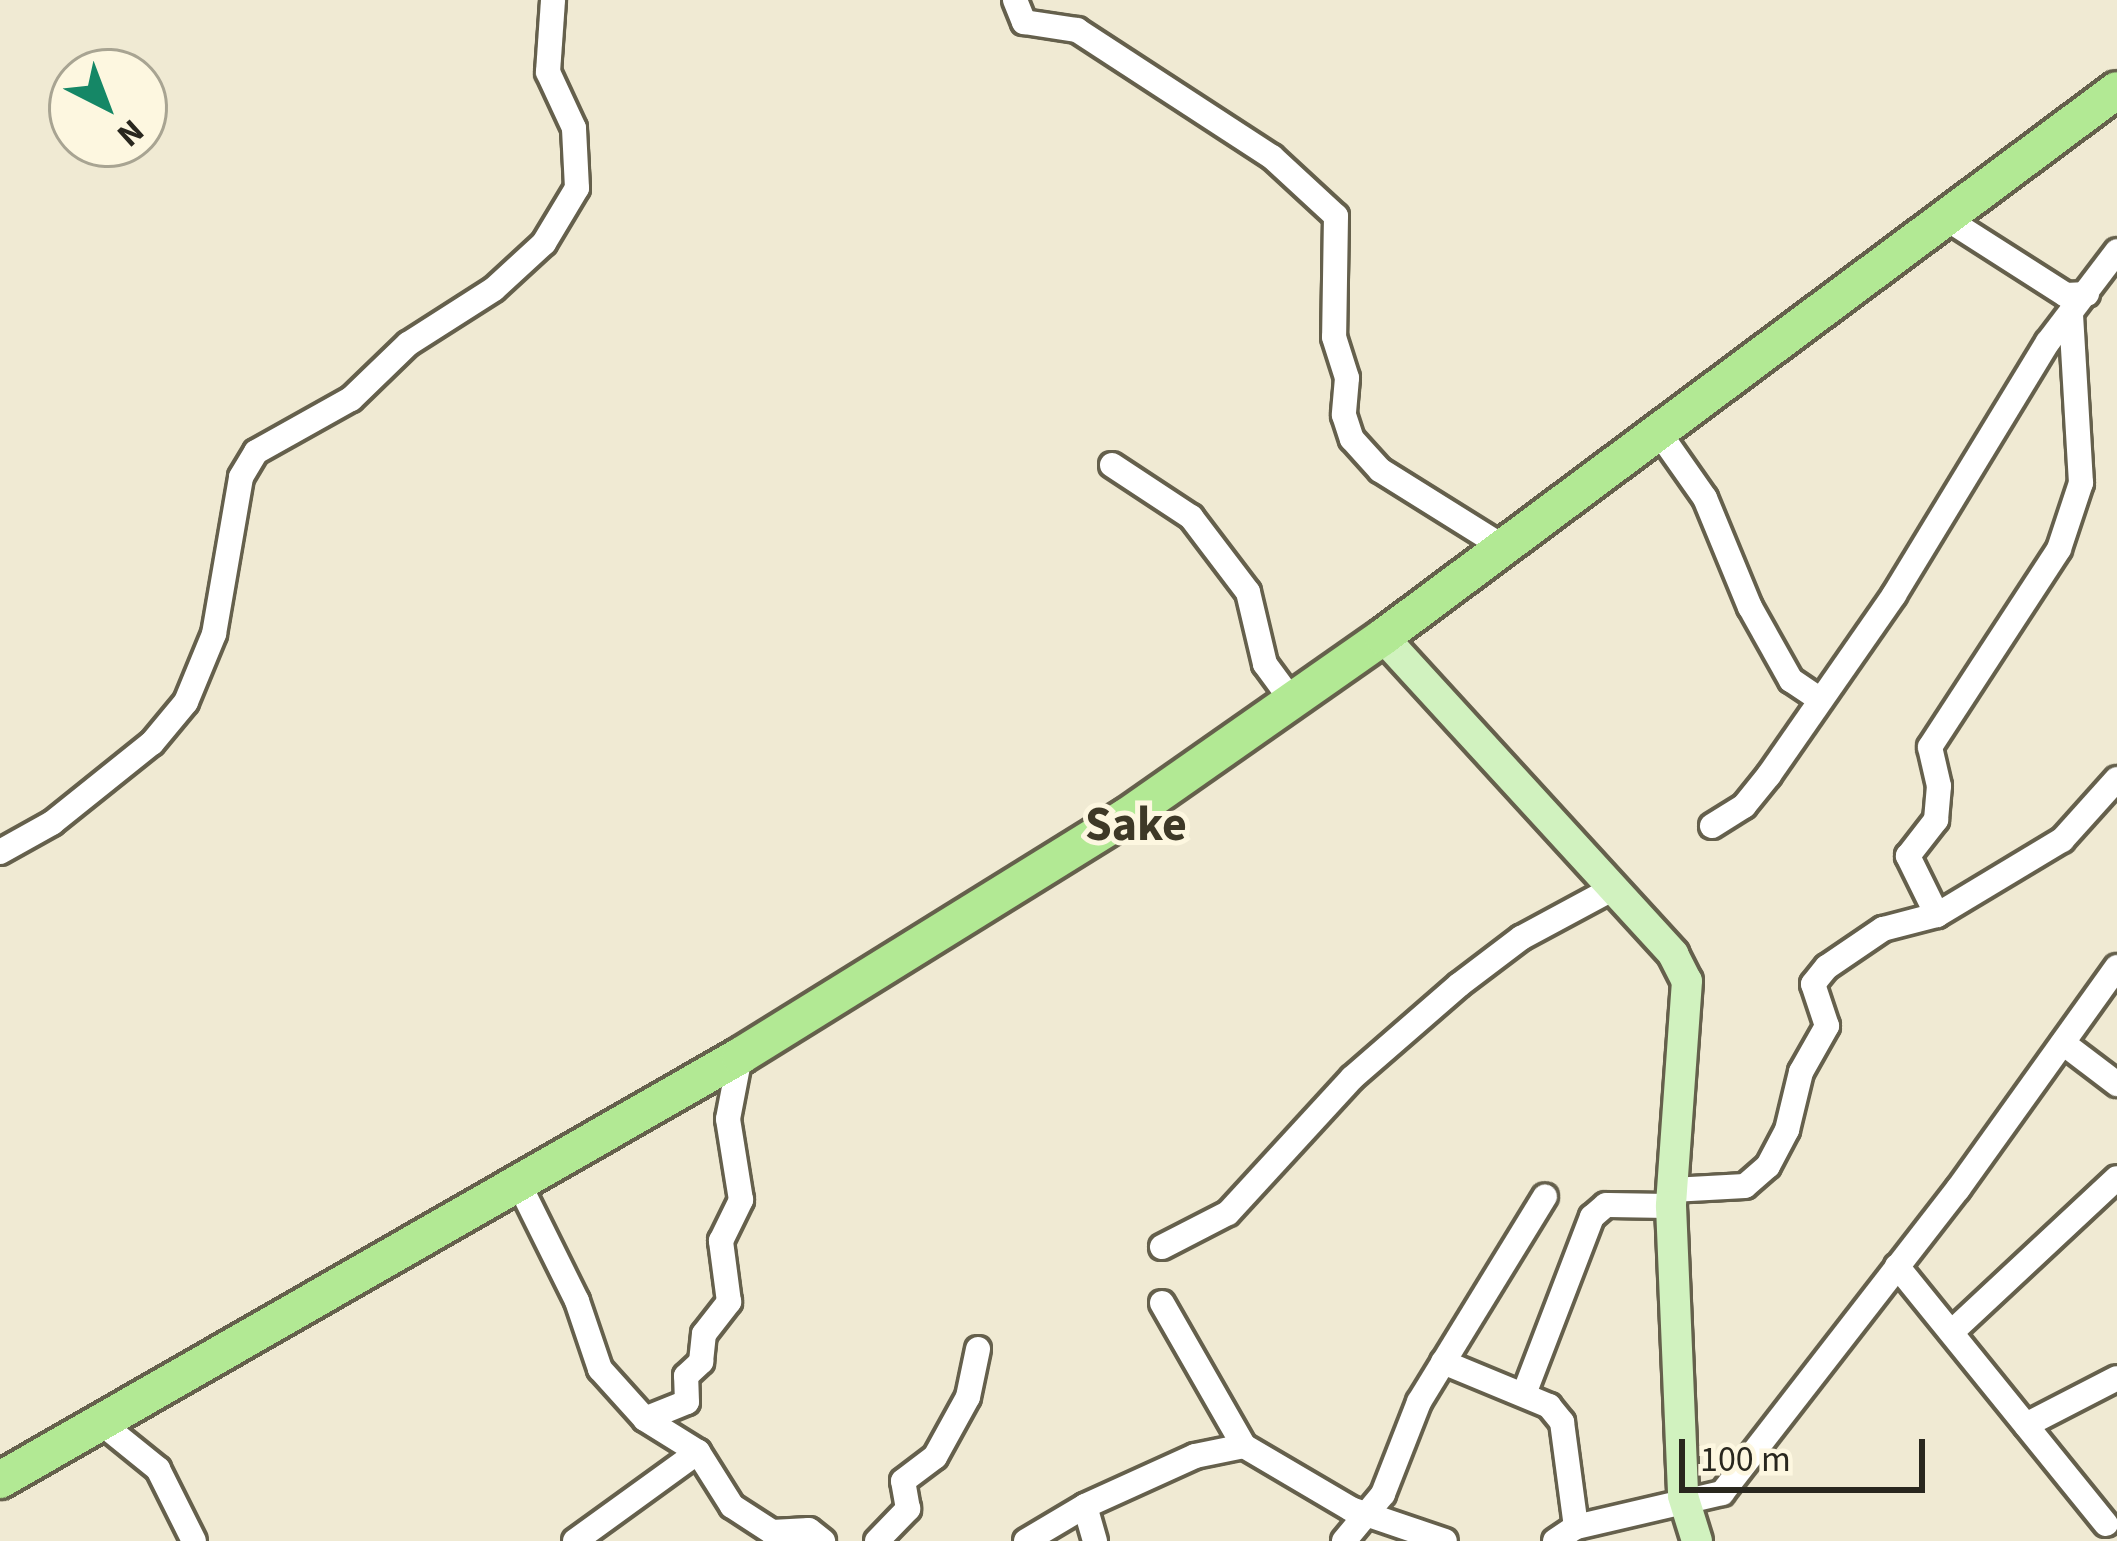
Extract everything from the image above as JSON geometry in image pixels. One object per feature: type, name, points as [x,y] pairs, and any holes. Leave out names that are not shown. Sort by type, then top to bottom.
[{"type":"highway","points":[[0,1480],[516,1178],[740,1056],[1126,817],[1383,637],[1649,433],[2117,90]]},
{"type":"main road","points":[[1383,637],[1612,889],[1688,981],[1671,1198],[1683,1496],[1697,1541]]},
{"type":"street","points":[[0,853],[52,824],[135,757],[186,702],[214,634],[241,477],[256,452],[351,398],[408,344],[494,289],[544,243],[577,188],[574,128],[548,72],[553,0]]},
{"type":"street","points":[[1015,0],[1024,22],[1076,30],[1272,157],[1336,216],[1334,337],[1347,378],[1344,415],[1352,439],[1380,470],[1500,545]]},
{"type":"street","points":[[1947,219],[2066,295],[2087,294]]},
{"type":"street","points":[[1712,826],[1744,806],[1894,596],[2071,315],[2114,265]]},
{"type":"street","points":[[1937,915],[1908,856],[1936,820],[1930,747],[2060,550],[2081,483],[2071,315]]},
{"type":"street","points":[[1649,433],[1660,434],[1706,498],[1750,607],[1791,680],[1818,698]]},
{"type":"street","points":[[1112,465],[1191,517],[1234,573],[1248,592],[1265,664],[1290,698]]},
{"type":"street","points":[[1524,1394],[1592,1216],[1606,1205],[1745,1186],[1768,1166],[1787,1130],[1801,1072],[1827,1026],[1813,984],[1883,929],[1937,915],[2062,840],[2117,779]]},
{"type":"street","points":[[1162,1247],[1228,1213],[1352,1078],[1460,985],[1521,938],[1612,889]]},
{"type":"street","points":[[1443,1362],[1524,1394],[1562,1421],[1566,1534],[1683,1496],[1721,1492],[1898,1266],[2117,968]]},
{"type":"street","points":[[2063,1043],[2117,1084]]},
{"type":"street","points":[[645,1419],[687,1402],[686,1376],[701,1362],[704,1334],[729,1302],[721,1241],[741,1200],[728,1119],[740,1056]]},
{"type":"street","points":[[516,1178],[577,1301],[600,1369],[645,1419],[698,1452],[732,1506],[772,1532],[808,1530],[823,1541]]},
{"type":"street","points":[[1954,1329],[2117,1178]]},
{"type":"street","points":[[1343,1541],[1368,1514],[1443,1362],[1545,1196]]},
{"type":"street","points":[[1898,1266],[1954,1329],[2106,1524]]},
{"type":"street","points":[[1162,1303],[1244,1446],[1368,1514],[1445,1541]]},
{"type":"street","points":[[877,1541],[908,1509],[903,1481],[935,1457],[968,1397],[978,1348]]},
{"type":"street","points":[[2026,1425],[2117,1378]]},
{"type":"street","points":[[100,1422],[158,1469],[194,1541]]},
{"type":"street","points":[[1026,1541],[1044,1523],[1195,1456],[1244,1446]]},
{"type":"street","points":[[575,1541],[698,1452]]},
{"type":"street","points":[[1085,1507],[1095,1541]]},
{"type":"district","name":"Sake","points":[[1136,826]]}]
